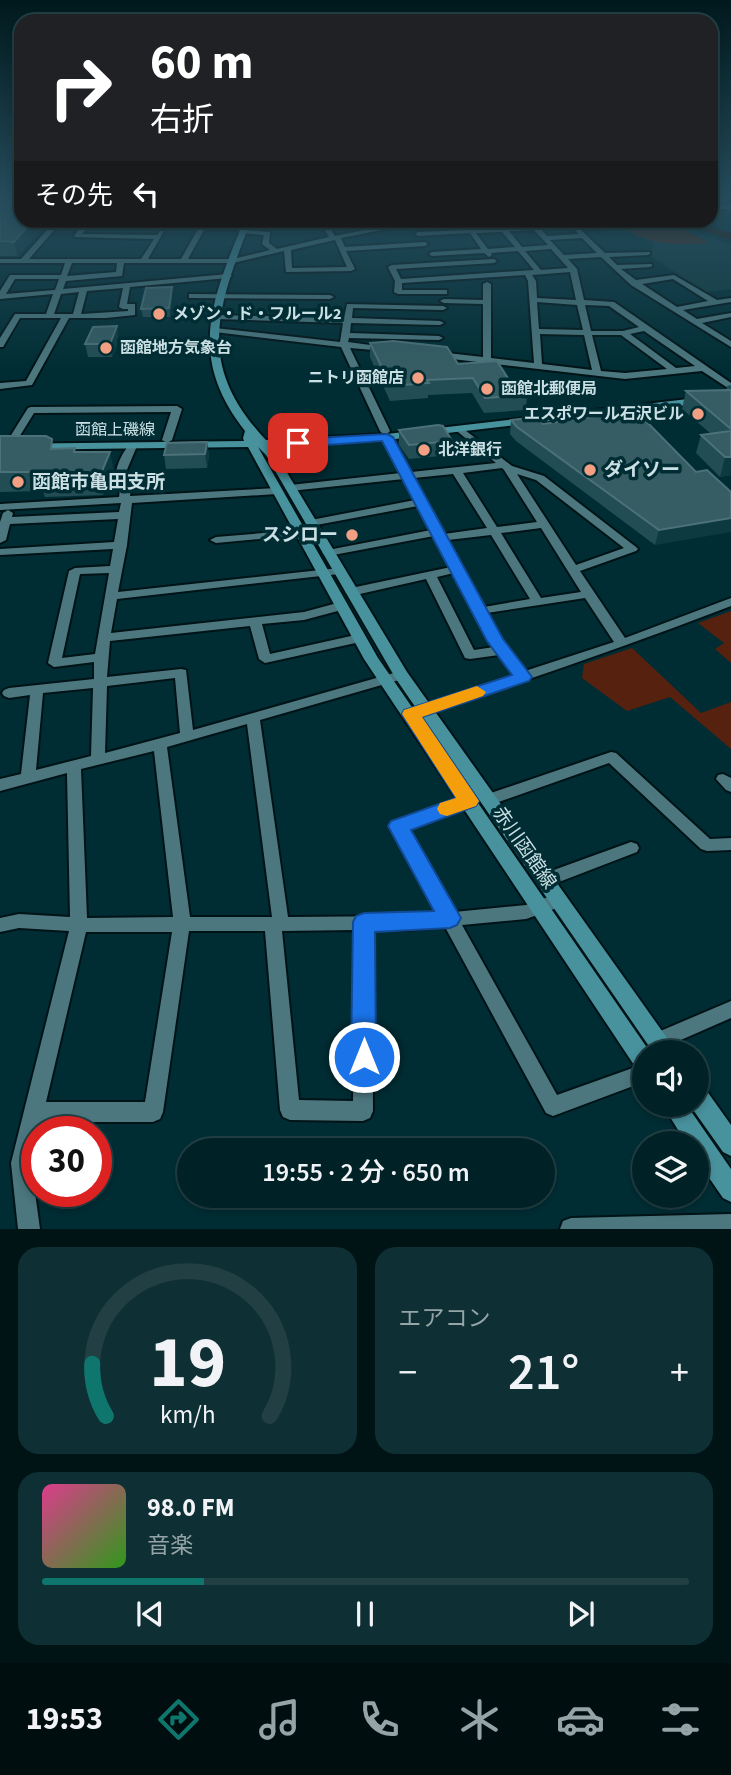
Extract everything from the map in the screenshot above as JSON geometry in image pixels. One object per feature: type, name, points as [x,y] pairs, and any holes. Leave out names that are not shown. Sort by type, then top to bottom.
[{"type":"main road","name":"赤川函館線","points":[[235,255],[215,330],[213,350],[217,370],[393,677]]},
{"type":"main road","name":"函館上磯線","points":[[386,434],[731,389]]},
{"type":"main road","name":"函館上磯線","points":[[0,447],[132,446],[461,430],[731,397]]},
{"type":"main road","name":"函館上磯線","points":[[0,440],[255,439]]},
{"type":"main road","name":"赤川函館線","points":[[306,528],[328,553],[331,572]]},
{"type":"main road","name":"赤川函館線","points":[[346,599],[360,639],[490,799],[658,1040]]},
{"type":"main road","name":"赤川函館線","points":[[418,711],[469,801],[632,1043]]},
{"type":"main road","points":[[709,1113],[731,1144]]},
{"type":"main road","points":[[682,1117],[731,1190]]},
{"type":"street","points":[[24,260],[28,255]]},
{"type":"street","points":[[143,261],[147,255]]},
{"type":"street","points":[[183,261],[186,255]]},
{"type":"street","points":[[0,261],[233,261],[257,255]]},
{"type":"street","points":[[288,255],[289,270],[351,269],[346,255]]},
{"type":"street","points":[[395,255],[404,267]]},
{"type":"street","points":[[433,255],[448,279],[436,355]]},
{"type":"street","points":[[489,255],[504,275]]},
{"type":"street","points":[[525,255],[539,272]]},
{"type":"street","points":[[562,257],[595,255]]},
{"type":"street","points":[[602,255],[634,283],[731,345]]},
{"type":"street","points":[[562,257],[573,271],[597,373]]},
{"type":"street","points":[[48,316],[70,260]]},
{"type":"street","points":[[0,297],[13,277],[63,278],[119,274],[121,261]]},
{"type":"street","points":[[444,300],[398,292],[399,281],[392,267],[494,261]]},
{"type":"street","points":[[615,267],[650,265]]},
{"type":"street","points":[[399,281],[573,271]]},
{"type":"street","points":[[528,273],[538,366]]},
{"type":"street","points":[[0,297],[228,276]]},
{"type":"street","points":[[634,283],[674,277],[718,302],[731,306]]},
{"type":"street","points":[[487,284],[487,360]]},
{"type":"street","points":[[0,344],[18,316],[132,313],[132,306],[123,307],[127,285]]},
{"type":"street","points":[[0,386],[29,383],[71,316],[84,289]]},
{"type":"street","points":[[191,296],[223,295],[350,302],[487,302]]},
{"type":"street","points":[[533,300],[611,304],[731,389]]},
{"type":"street","points":[[676,309],[731,300]]},
{"type":"street","points":[[350,302],[344,340],[386,434],[479,611],[502,650],[523,677]]},
{"type":"street","points":[[695,322],[731,315]]},
{"type":"street","points":[[218,317],[311,316],[348,321],[440,323]]},
{"type":"street","points":[[536,331],[623,333],[646,328]]},
{"type":"street","points":[[692,331],[705,329]]},
{"type":"street","points":[[215,330],[344,340],[439,338]]},
{"type":"street","points":[[623,333],[676,372]]},
{"type":"street","points":[[344,340],[397,350]]},
{"type":"street","points":[[423,353],[625,376],[703,368]]},
{"type":"street","points":[[13,440],[31,410],[177,409],[167,440]]},
{"type":"street","points":[[461,430],[506,466],[623,643]]},
{"type":"street","points":[[99,761],[101,657],[125,515],[126,489],[121,472],[132,446]]},
{"type":"street","points":[[0,540],[5,506],[284,490],[506,466],[540,478],[632,549],[573,569]]},
{"type":"street","points":[[457,471],[538,602]]},
{"type":"street","points":[[216,540],[306,528],[421,502]]},
{"type":"street","points":[[4,522],[125,515]]},
{"type":"street","points":[[328,553],[439,535],[544,524]]},
{"type":"street","points":[[0,552],[121,545]]},
{"type":"street","points":[[101,657],[54,663],[75,571],[117,569]]},
{"type":"street","points":[[104,638],[304,616],[346,599],[457,569]]},
{"type":"street","points":[[112,596],[331,572]]},
{"type":"street","points":[[430,575],[470,655],[502,650]]},
{"type":"street","points":[[479,611],[589,594]]},
{"type":"street","points":[[418,711],[623,643],[731,602]]},
{"type":"street","points":[[255,621],[265,659],[360,639]]},
{"type":"street","points":[[9,693],[181,673],[187,737]]},
{"type":"street","points":[[0,785],[187,737],[393,677]]},
{"type":"street","points":[[28,778],[37,690]]},
{"type":"street","points":[[253,717],[277,924],[290,1110],[363,1111],[364,922]]},
{"type":"street","points":[[34,1112],[153,1112],[182,924],[160,744]]},
{"type":"street","points":[[490,799],[611,757],[707,845],[731,844]]},
{"type":"street","points":[[29,1229],[21,1163],[79,925],[74,768]]},
{"type":"street","points":[[469,801],[398,826],[553,1106],[632,1077]]},
{"type":"street","points":[[546,880],[631,848]]},
{"type":"street","points":[[0,925],[19,921],[79,925],[406,923],[526,912],[559,900]]},
{"type":"street","points":[[673,1040],[731,1009]]},
{"type":"street","points":[[572,1229],[731,1225]]},
{"type":"shaded area","points":[[649,255],[731,255],[731,289],[706,292]]},
{"type":"shaded area","points":[[731,611],[731,663],[715,649],[724,643],[698,623]]},
{"type":"shaded area","points":[[632,648],[701,713],[731,702],[731,749],[670,697],[627,711],[582,678],[584,664]]},
{"type":"building","points":[[172,287],[169,308],[141,309],[146,288]]},
{"type":"building","points":[[117,326],[110,344],[85,344],[93,327]]},
{"type":"building","points":[[393,341],[447,347],[458,364],[497,361],[513,386],[521,386],[527,395],[485,398],[473,378],[427,380],[429,383],[391,386],[370,343]]},
{"type":"building","points":[[731,390],[731,429],[686,391]]},
{"type":"building","points":[[622,413],[639,414],[696,472],[707,470],[731,492],[731,518],[659,530],[511,420],[539,419],[543,424]]},
{"type":"building","points":[[443,426],[452,441],[409,445],[399,430]]},
{"type":"building","points":[[731,431],[731,457],[725,457],[701,435]]},
{"type":"building","points":[[0,436],[46,436],[52,439],[51,449],[75,448],[74,452],[110,452],[100,476],[41,478],[43,472],[0,472]]},
{"type":"building","points":[[207,442],[205,454],[164,455],[167,443]]},
{"type":"slow traffic","points":[[447,809],[469,801],[411,714],[477,692]]},
{"type":"place","name":"メゾン・ド・フルール2","points":[[159,314]]},
{"type":"place","name":"函館地方気象台","points":[[106,348]]},
{"type":"place","name":"ニトリ函館店","points":[[418,378]]},
{"type":"place","name":"函館北郵便局","points":[[487,389]]},
{"type":"place","name":"エスポワール石沢ビル","points":[[698,414]]},
{"type":"place","name":"北洋銀行","points":[[424,450]]},
{"type":"place","name":"ダイソー","points":[[590,470]]},
{"type":"place","name":"函館市亀田支所","points":[[18,482]]},
{"type":"place","name":"スシロー","points":[[352,535]]},
{"type":"route","points":[[298,443],[387,437],[496,641],[523,677],[411,714],[469,801],[398,826],[450,918],[406,923],[364,922],[364,1057]]}]
